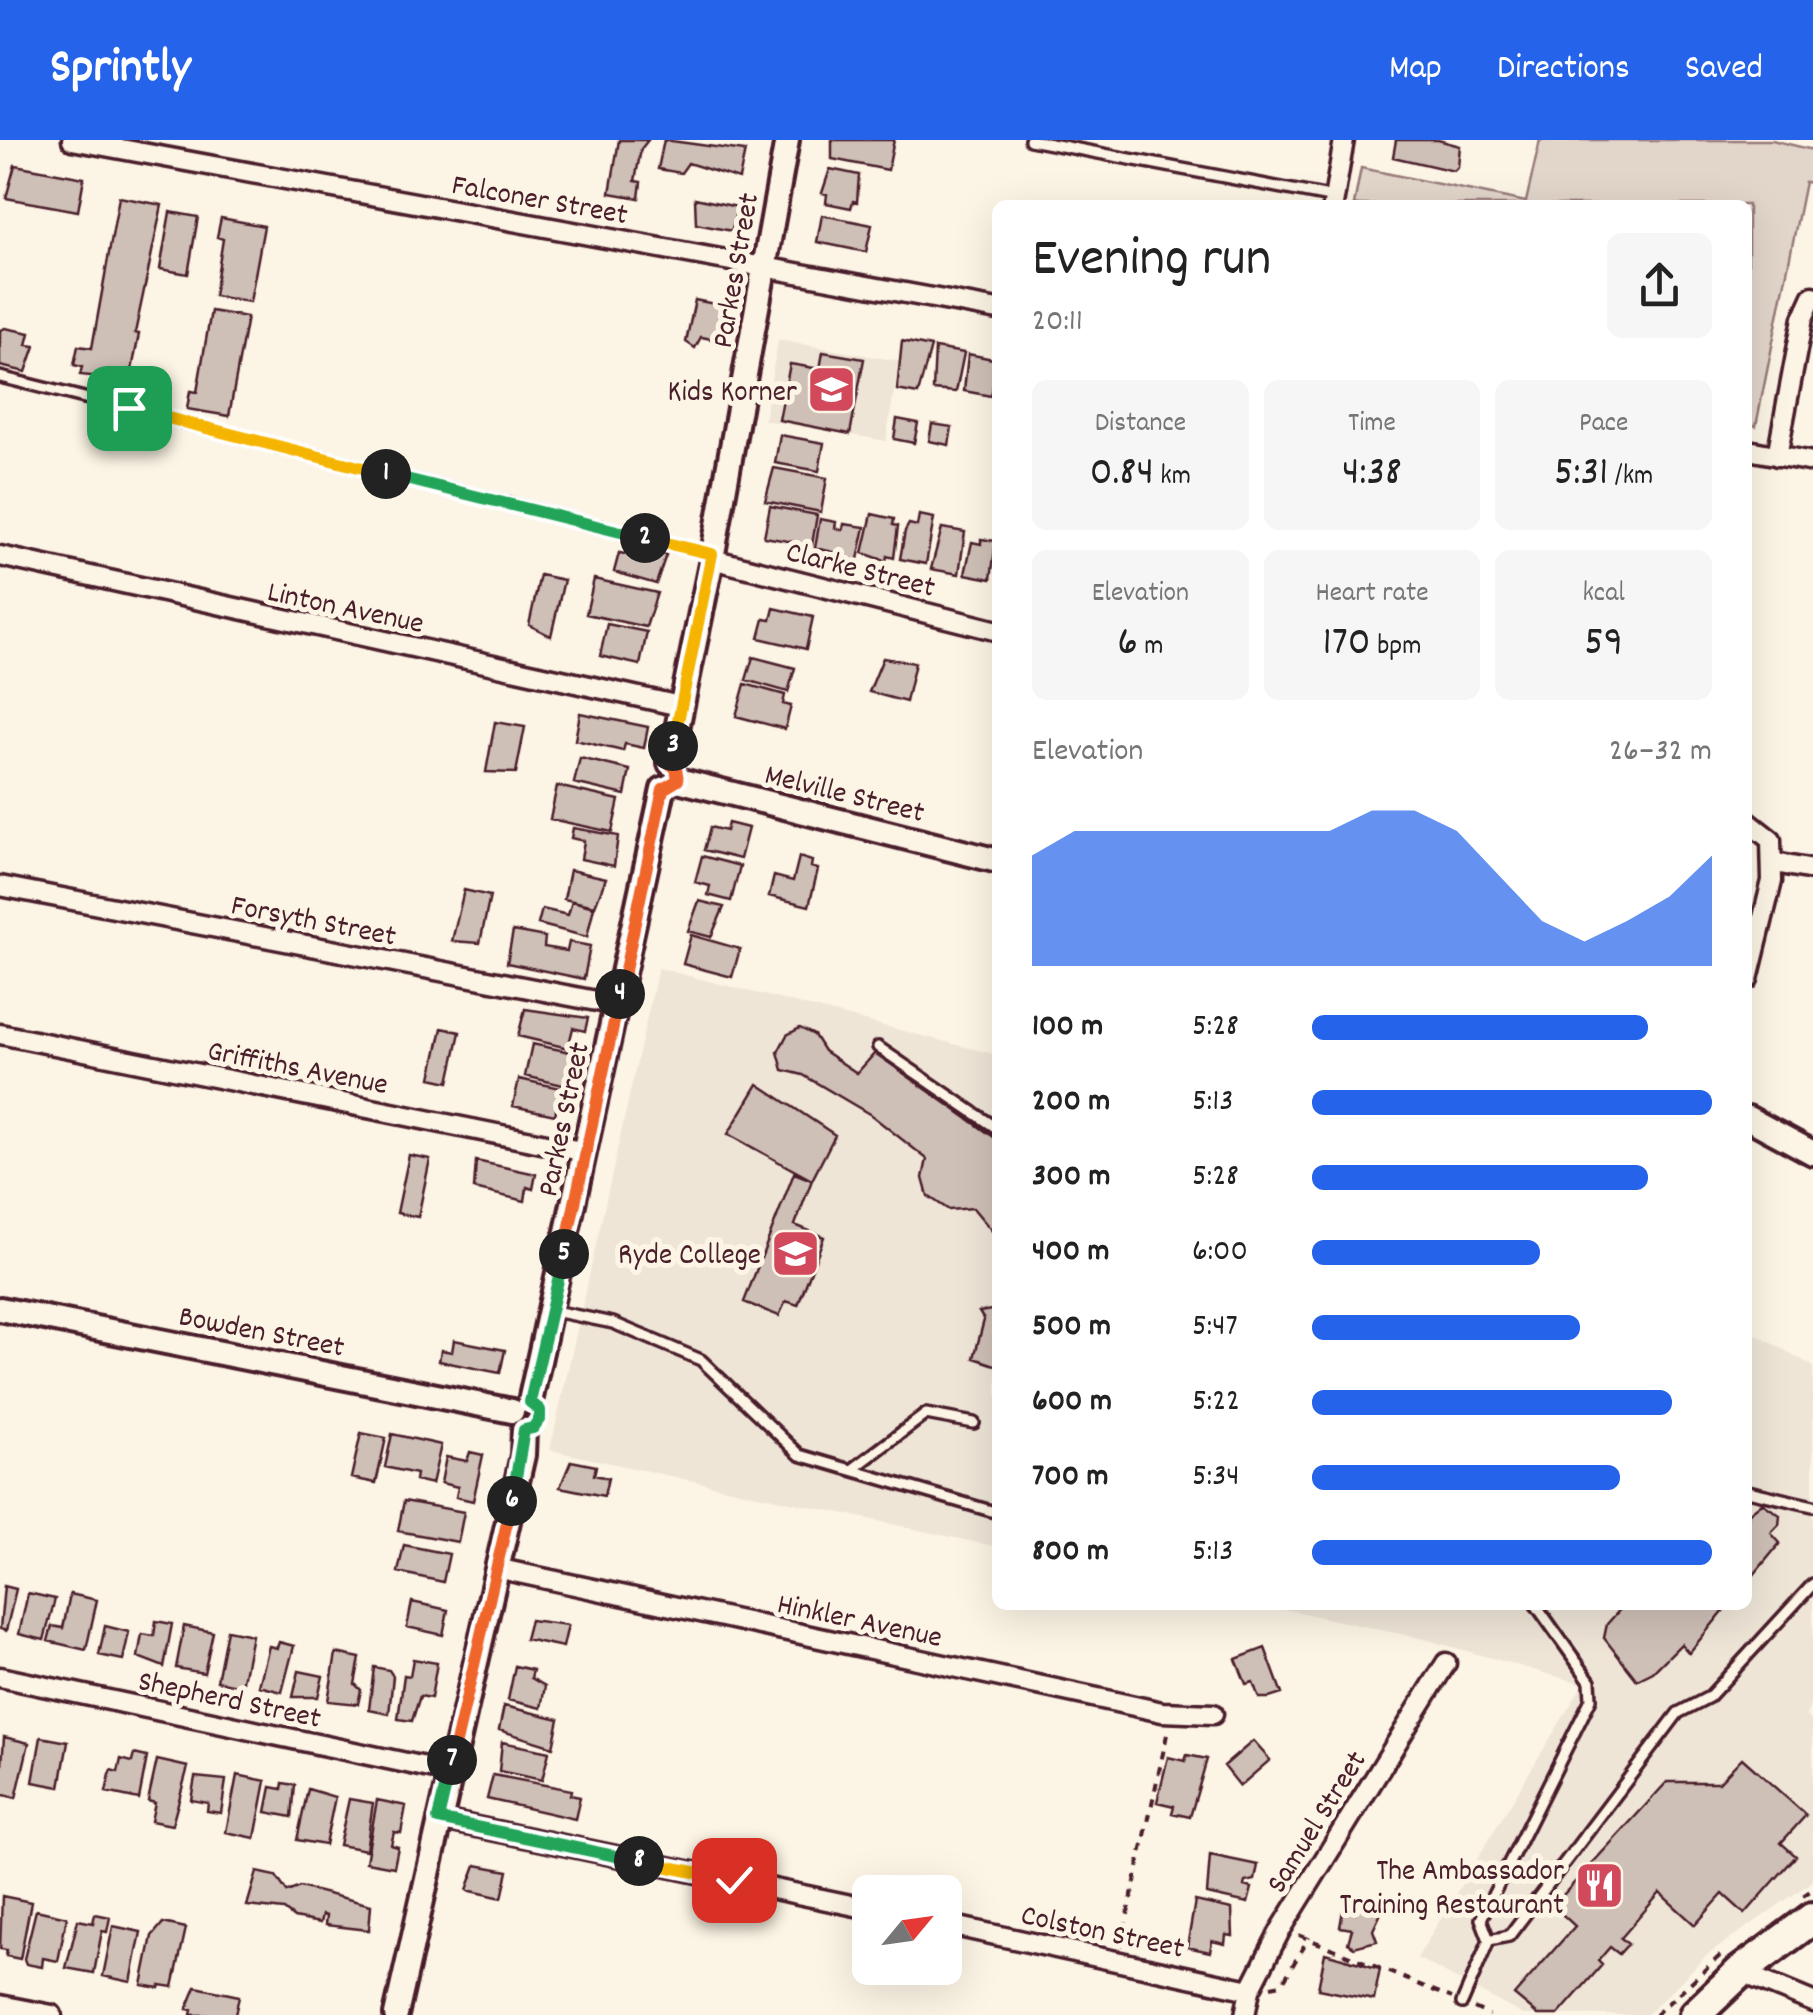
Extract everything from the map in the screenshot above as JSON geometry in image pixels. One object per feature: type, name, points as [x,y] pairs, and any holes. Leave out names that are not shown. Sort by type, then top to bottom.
[{"type":"main road","points":[[1695,2015],[1740,1972],[1813,1918]]},
{"type":"street","name":"Falconer Street","points":[[72,140],[992,309]]},
{"type":"street","name":"Parkes Street","points":[[396,2015],[523,1455],[522,1414],[551,1311],[670,778],[680,706],[712,556],[787,140]]},
{"type":"street","points":[[1334,200],[1344,140]]},
{"type":"street","points":[[1778,456],[1803,318],[1813,296]]},
{"type":"street","points":[[1752,451],[1813,462]]},
{"type":"street","name":"Linton Avenue","points":[[0,556],[680,706]]},
{"type":"street","name":"Clarke Street","points":[[712,556],[992,629]]},
{"type":"street","name":"Melville Street","points":[[670,778],[992,860]]},
{"type":"street","points":[[1752,825],[1771,840],[1774,863],[1752,962]]},
{"type":"street","points":[[1774,863],[1813,870]]},
{"type":"street","name":"Forsyth Street","points":[[0,886],[618,1005]]},
{"type":"street","name":"Griffiths Avenue","points":[[0,1034],[586,1152]]},
{"type":"street","points":[[1752,1120],[1813,1152]]},
{"type":"street","name":"Bowden Street","points":[[0,1309],[522,1414]]},
{"type":"street","name":"Hinkler Avenue","points":[[496,1568],[1172,1712],[1213,1714]]},
{"type":"street","name":"Samuel Street","points":[[1245,2015],[1250,1990],[1280,1931],[1446,1663]]},
{"type":"street","name":"Shepherd Street","points":[[0,1677],[449,1772]]},
{"type":"street","points":[[438,1819],[852,1905]]},
{"type":"street","name":"Colston Street","points":[[962,1928],[1250,1990]]},
{"type":"street","points":[[1740,1972],[1813,2002]]},
{"type":"street","points":[[0,2004],[52,2015]]},
{"type":"lane","points":[[1030,140],[1324,200]]},
{"type":"lane","points":[[0,377],[712,556]]},
{"type":"lane","points":[[878,1047],[992,1126]]},
{"type":"lane","points":[[551,1311],[613,1323],[701,1360],[800,1456],[992,1512]]},
{"type":"lane","points":[[853,1469],[926,1414],[974,1422]]},
{"type":"lane","points":[[1752,1492],[1813,1506]]},
{"type":"lane","points":[[1489,1940],[1509,1936],[1678,1713],[1709,1697],[1813,1584]]},
{"type":"lane","points":[[1462,2003],[1489,1940],[1480,1919],[1591,1699],[1590,1681],[1540,1610]]},
{"type":"path","points":[[1118,1960],[1172,1712]]},
{"type":"path","points":[[1250,1990],[1282,1984],[1309,1937],[1488,2015]]},
{"type":"shaded area","points":[[1540,140],[1772,140],[1813,150],[1813,183],[1805,182],[1756,426],[1752,425],[1752,200],[1526,200]]},
{"type":"shaded area","points":[[1361,168],[1516,200],[1355,200]]},
{"type":"shaded area","name":"Kids Korner","points":[[778,340],[899,361],[886,441],[764,420]]},
{"type":"shaded area","name":"Ryde College","points":[[658,968],[992,1054],[992,1546],[550,1450]]},
{"type":"shaded area","points":[[1752,1332],[1813,1366],[1813,1698],[1806,1716],[1813,1722],[1813,1881],[1706,1956],[1647,2015],[1523,2015],[1417,1958],[1583,1684],[1428,1640],[1288,1610],[1752,1610]]},
{"type":"building","points":[[619,140],[648,140],[641,149],[635,181],[641,182],[639,198],[610,193]]},
{"type":"building","points":[[664,140],[745,151],[739,179],[688,163],[681,173],[658,169]]},
{"type":"building","points":[[832,140],[894,140],[888,170],[832,159]]},
{"type":"building","points":[[1396,140],[1438,140],[1460,146],[1458,167],[1454,171],[1393,157]]},
{"type":"building","points":[[15,165],[84,178],[78,211],[6,198]]},
{"type":"building","points":[[830,169],[859,175],[857,202],[853,201],[851,208],[826,203],[827,194],[822,193]]},
{"type":"building","points":[[119,197],[162,205],[135,333],[139,334],[130,380],[80,375],[82,367],[74,365],[78,346],[92,348]]},
{"type":"building","points":[[695,198],[737,207],[732,231],[696,224]]},
{"type":"building","points":[[170,212],[198,217],[188,274],[160,269]]},
{"type":"building","points":[[822,215],[872,225],[866,252],[817,242]]},
{"type":"building","points":[[221,218],[264,226],[250,302],[214,296],[223,239],[217,237]]},
{"type":"building","points":[[695,300],[724,306],[717,340],[701,337],[695,348],[686,342]]},
{"type":"building","points":[[211,311],[247,317],[229,416],[187,409],[190,391],[197,392]]},
{"type":"building","points":[[0,330],[30,333],[27,345],[35,346],[26,372],[0,366]]},
{"type":"building","points":[[902,341],[931,347],[918,394],[897,390]]},
{"type":"building","points":[[935,348],[964,353],[956,392],[933,390]]},
{"type":"building","points":[[823,352],[864,359],[850,434],[779,420],[790,364],[820,369]]},
{"type":"building","points":[[968,354],[992,359],[991,396],[964,391]]},
{"type":"building","points":[[897,419],[918,423],[914,443],[894,439]]},
{"type":"building","points":[[932,424],[952,427],[949,445],[929,441]]},
{"type":"building","points":[[780,435],[824,443],[819,471],[775,463]]},
{"type":"building","points":[[774,468],[827,478],[821,512],[765,501]]},
{"type":"building","points":[[770,506],[817,515],[812,545],[764,537]]},
{"type":"building","points":[[872,514],[894,519],[893,525],[898,526],[894,558],[887,556],[886,561],[863,553]]},
{"type":"building","points":[[919,515],[934,518],[926,564],[900,559],[905,531],[909,524],[917,526]]},
{"type":"building","points":[[820,519],[836,522],[835,528],[843,530],[844,524],[865,527],[857,564],[842,554],[815,548]]},
{"type":"building","points":[[942,528],[965,532],[959,574],[931,569]]},
{"type":"building","points":[[981,539],[992,540],[991,579],[965,574],[972,542],[981,544]]},
{"type":"building","points":[[628,546],[666,555],[656,584],[614,572],[619,553],[626,554]]},
{"type":"building","points":[[540,575],[564,580],[551,636],[529,625]]},
{"type":"building","points":[[594,579],[657,593],[646,627],[586,614]]},
{"type":"building","points":[[774,608],[813,617],[806,649],[759,638],[764,619],[771,620]]},
{"type":"building","points":[[607,624],[647,632],[640,665],[600,656]]},
{"type":"building","points":[[753,657],[795,668],[788,692],[746,680]]},
{"type":"building","points":[[883,658],[915,663],[906,702],[869,692]]},
{"type":"building","points":[[745,684],[785,695],[783,704],[791,706],[785,729],[736,716]]},
{"type":"building","points":[[580,713],[648,727],[644,748],[625,744],[623,751],[575,740]]},
{"type":"building","points":[[495,722],[525,727],[516,773],[486,772]]},
{"type":"building","points":[[580,758],[630,770],[625,795],[574,783]]},
{"type":"building","points":[[557,786],[619,800],[612,832],[550,819]]},
{"type":"building","points":[[728,823],[748,828],[740,859],[704,850],[710,827],[726,831]]},
{"type":"building","points":[[573,828],[618,836],[614,866],[581,859],[584,841],[571,838]]},
{"type":"building","points":[[702,856],[740,866],[731,901],[708,895],[710,886],[695,882]]},
{"type":"building","points":[[799,857],[812,861],[811,867],[818,869],[809,906],[769,896],[774,876],[793,881]]},
{"type":"building","points":[[570,870],[606,878],[595,906],[564,899]]},
{"type":"building","points":[[464,890],[490,896],[480,943],[452,941]]},
{"type":"building","points":[[572,901],[594,907],[587,937],[538,924],[542,909],[568,915]]},
{"type":"building","points":[[699,901],[724,907],[711,937],[688,931]]},
{"type":"building","points":[[513,931],[545,937],[544,947],[567,951],[569,942],[590,946],[584,979],[507,963]]},
{"type":"building","points":[[691,935],[740,949],[732,977],[683,964]]},
{"type":"building","points":[[525,1009],[588,1018],[585,1031],[573,1028],[568,1048],[518,1036]]},
{"type":"building","points":[[442,1028],[460,1032],[449,1082],[431,1078]]},
{"type":"building","points":[[800,1028],[814,1035],[824,1051],[857,1073],[875,1053],[992,1136],[992,1231],[973,1208],[949,1210],[928,1196],[923,1178],[927,1159],[871,1115],[803,1075],[783,1070],[778,1052],[787,1035]]},
{"type":"building","points":[[532,1044],[575,1053],[567,1086],[525,1076]]},
{"type":"building","points":[[519,1079],[560,1088],[555,1115],[513,1106]]},
{"type":"building","points":[[758,1084],[835,1135],[812,1180],[728,1134]]},
{"type":"building","points":[[409,1155],[430,1159],[418,1217],[397,1213]]},
{"type":"building","points":[[476,1161],[536,1174],[533,1189],[527,1187],[525,1201],[474,1189]]},
{"type":"building","points":[[794,1173],[812,1180],[795,1225],[824,1237],[798,1305],[786,1301],[779,1316],[744,1302]]},
{"type":"building","points":[[992,1310],[992,1364],[974,1358],[984,1320],[979,1312]]},
{"type":"building","points":[[454,1340],[505,1350],[500,1373],[439,1361],[441,1350],[452,1352]]},
{"type":"building","points":[[361,1433],[386,1438],[376,1483],[351,1478]]},
{"type":"building","points":[[392,1434],[441,1445],[432,1484],[415,1480],[416,1474],[385,1467]]},
{"type":"building","points":[[470,1452],[483,1455],[473,1501],[456,1497],[458,1487],[441,1483],[446,1457],[467,1461]]},
{"type":"building","points":[[571,1461],[596,1466],[594,1475],[608,1478],[604,1496],[560,1487]]},
{"type":"building","points":[[404,1501],[464,1512],[458,1542],[398,1531]]},
{"type":"building","points":[[1762,1503],[1780,1515],[1779,1525],[1771,1533],[1780,1543],[1752,1577],[1752,1511]]},
{"type":"building","points":[[404,1545],[449,1554],[443,1582],[398,1572]]},
{"type":"building","points":[[4,1586],[16,1589],[6,1631],[0,1629]]},
{"type":"building","points":[[28,1593],[55,1599],[44,1640],[19,1634]]},
{"type":"building","points":[[70,1594],[97,1600],[86,1650],[48,1641],[52,1626],[63,1628]]},
{"type":"building","points":[[412,1602],[448,1610],[443,1635],[407,1627]]},
{"type":"building","points":[[1620,1610],[1724,1610],[1689,1653],[1681,1644],[1653,1672],[1637,1680],[1604,1638],[1607,1624]]},
{"type":"building","points":[[530,1620],[568,1625],[563,1647],[525,1639]]},
{"type":"building","points":[[156,1621],[172,1624],[164,1667],[138,1657],[142,1634],[154,1636]]},
{"type":"building","points":[[105,1626],[129,1632],[123,1660],[99,1655]]},
{"type":"building","points":[[184,1626],[213,1632],[204,1673],[176,1668]]},
{"type":"building","points":[[227,1630],[252,1635],[242,1686],[217,1681]]},
{"type":"building","points":[[279,1642],[294,1646],[282,1692],[259,1686],[269,1646],[277,1648]]},
{"type":"building","points":[[1265,1648],[1282,1694],[1259,1698],[1253,1682],[1246,1684],[1236,1659]]},
{"type":"building","points":[[336,1653],[360,1658],[355,1684],[361,1690],[358,1704],[328,1701]]},
{"type":"building","points":[[413,1659],[437,1663],[431,1698],[420,1696],[412,1721],[398,1719],[404,1675],[410,1676]]},
{"type":"building","points":[[515,1666],[533,1670],[531,1678],[545,1686],[541,1708],[508,1700]]},
{"type":"building","points":[[374,1667],[389,1670],[393,1676],[389,1714],[369,1710]]},
{"type":"building","points":[[299,1671],[323,1676],[318,1697],[293,1697]]},
{"type":"building","points":[[504,1706],[559,1719],[553,1747],[499,1730]]},
{"type":"building","points":[[4,1737],[29,1743],[16,1798],[0,1794]]},
{"type":"building","points":[[41,1737],[68,1742],[60,1787],[33,1782]]},
{"type":"building","points":[[1253,1741],[1270,1760],[1240,1786],[1224,1766]]},
{"type":"building","points":[[502,1742],[549,1752],[542,1780],[499,1771]]},
{"type":"building","points":[[134,1754],[147,1757],[139,1799],[106,1792],[111,1770],[118,1772],[121,1759],[132,1762]]},
{"type":"building","points":[[1187,1755],[1207,1759],[1190,1817],[1172,1813],[1174,1806],[1157,1802],[1168,1757],[1185,1761]]},
{"type":"building","points":[[1742,1758],[1806,1815],[1781,1843],[1796,1856],[1745,1914],[1723,1894],[1695,1925],[1660,1893],[1621,1938],[1628,1944],[1619,1954],[1610,1947],[1598,1961],[1602,1965],[1558,2015],[1538,2015],[1514,1995],[1575,1926],[1553,1906],[1667,1782],[1719,1782]]},
{"type":"building","points":[[157,1760],[188,1767],[172,1825],[151,1821],[155,1803],[148,1801]]},
{"type":"building","points":[[237,1775],[266,1781],[255,1838],[226,1832]]},
{"type":"building","points":[[493,1775],[571,1790],[570,1795],[580,1797],[575,1819],[487,1799]]},
{"type":"building","points":[[195,1777],[226,1780],[221,1813],[207,1811],[208,1803],[191,1800]]},
{"type":"building","points":[[283,1783],[295,1785],[292,1817],[266,1812],[271,1787],[282,1789]]},
{"type":"building","points":[[308,1789],[335,1797],[325,1845],[297,1840]]},
{"type":"building","points":[[349,1799],[373,1803],[366,1850],[339,1845]]},
{"type":"building","points":[[377,1800],[406,1806],[401,1833],[394,1832],[391,1845],[398,1847],[394,1867],[366,1862]]},
{"type":"building","points":[[1210,1855],[1258,1865],[1255,1880],[1245,1882],[1244,1886],[1252,1888],[1248,1903],[1207,1894]]},
{"type":"building","points":[[476,1865],[508,1871],[502,1898],[467,1890]]},
{"type":"building","points":[[257,1872],[276,1876],[287,1892],[300,1887],[371,1905],[369,1930],[325,1925],[326,1916],[322,1915],[320,1923],[294,1918],[284,1910],[247,1906]]},
{"type":"building","points":[[2,1896],[31,1902],[20,1959],[6,1956],[7,1950],[0,1949]]},
{"type":"building","points":[[1356,1899],[1363,1899],[1381,1913],[1373,1930],[1377,1941],[1354,1947],[1348,1943],[1352,1929],[1340,1927],[1343,1910],[1355,1913]]},
{"type":"building","points":[[1195,1901],[1232,1909],[1233,1936],[1226,1935],[1225,1944],[1212,1941],[1210,1952],[1187,1947]]},
{"type":"building","points":[[36,1910],[67,1917],[58,1961],[43,1958],[42,1967],[26,1964],[24,1959]]},
{"type":"building","points":[[95,1914],[110,1917],[107,1932],[102,1931],[94,1973],[66,1968],[78,1920],[93,1923]]},
{"type":"building","points":[[163,1923],[186,1928],[173,1987],[142,1985],[152,1936]]},
{"type":"building","points":[[113,1926],[141,1932],[131,1982],[103,1976]]},
{"type":"building","points":[[1325,1953],[1380,1969],[1374,2000],[1318,1989]]},
{"type":"building","points":[[196,1987],[239,1996],[235,2015],[191,2015],[192,2010],[187,2009]]},
{"type":"place","name":"Kids Korner","points":[[832,390]]},
{"type":"place","name":"Ryde College","points":[[796,1253]]},
{"type":"place","name":"The Ambassador Training Restaurant","points":[[1599,1886]]},
{"type":"route","points":[[129,408],[712,554],[670,764],[679,776],[674,786],[663,789],[530,1402],[540,1410],[540,1418],[533,1428],[524,1430],[523,1455],[438,1819],[734,1880]]}]
